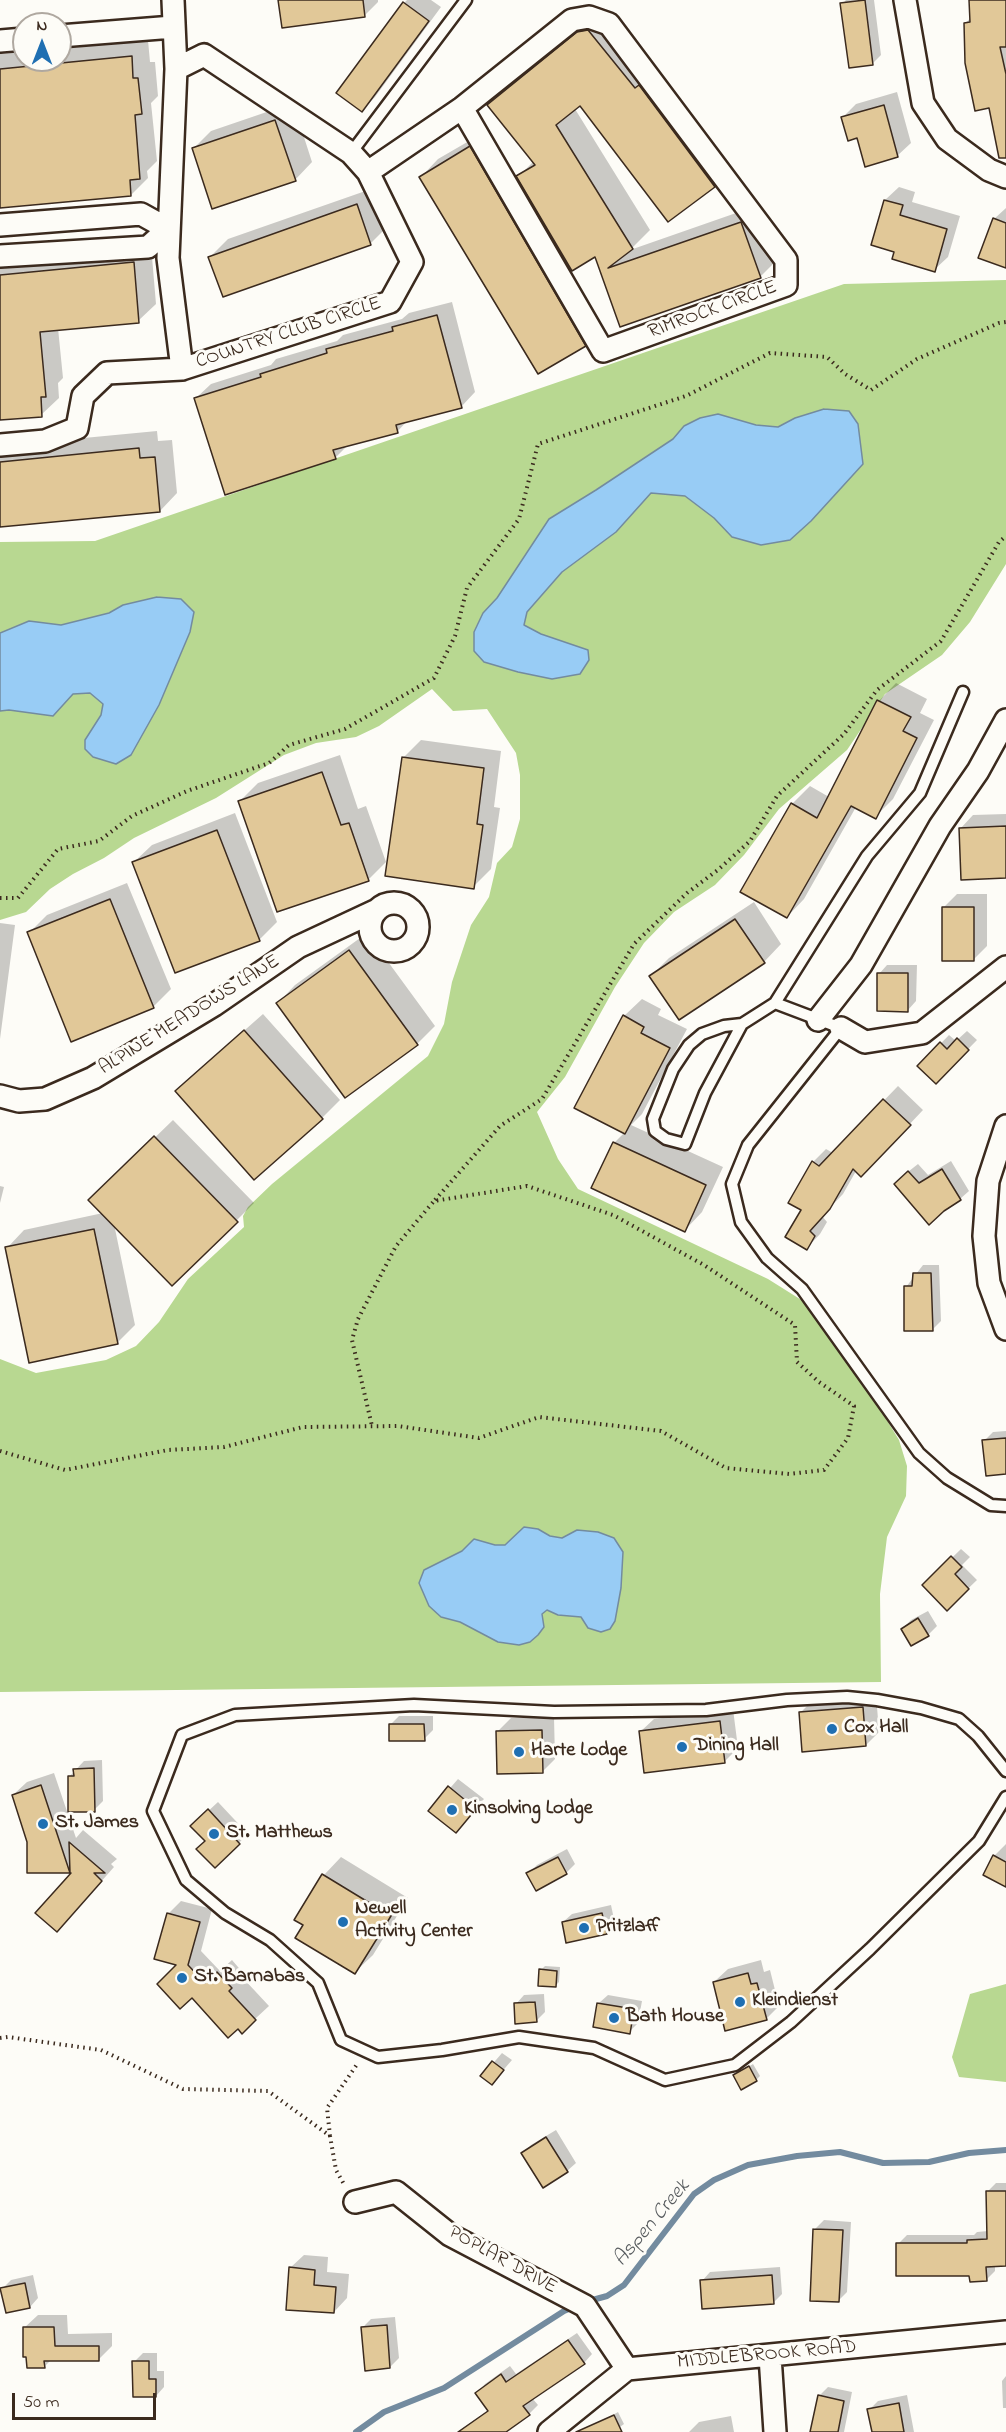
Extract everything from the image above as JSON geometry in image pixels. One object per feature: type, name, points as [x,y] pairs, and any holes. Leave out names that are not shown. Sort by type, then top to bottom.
[{"type":"street","name":"COUNTRY CLUB CIRCLE","points":[[173,0],[176,69],[168,258],[182,369],[390,302],[412,262],[368,172],[351,153],[204,55],[176,69]]},
{"type":"street","points":[[905,0],[923,103],[947,139],[989,170],[1006,177]]},
{"type":"street","name":"RIMROCK CIRCLE","points":[[368,172],[462,108],[572,20],[589,17],[609,24],[786,260],[786,285],[603,351],[462,108]]},
{"type":"street","points":[[72,35],[173,27]]},
{"type":"street","points":[[0,225],[141,214],[168,229],[148,247],[0,256]]},
{"type":"street","points":[[0,445],[45,441],[77,428],[83,396],[107,373],[182,369]]},
{"type":"street","points":[[818,1020],[861,965],[940,826],[978,771],[1006,720]]},
{"type":"street","name":"ALPINE MEADOWS LANE","points":[[0,1096],[19,1101],[45,1099],[93,1078],[214,1005],[298,947],[375,911]]},
{"type":"street","points":[[841,1028],[865,1042],[922,1033],[1006,967]]},
{"type":"street","points":[[1006,1126],[988,1181],[984,1236],[989,1283],[1006,1329]]},
{"type":"street","name":"POPLAR DRIVE","points":[[355,2202],[396,2192],[450,2235],[585,2306],[627,2369]]},
{"type":"street","name":"MIDDLEBROOK ROAD","points":[[627,2369],[1006,2332]]},
{"type":"street","points":[[771,2356],[775,2432]]},
{"type":"street","points":[[549,2432],[627,2369]]},
{"type":"lane","points":[[351,153],[466,0]]},
{"type":"lane","points":[[742,1024],[705,1093],[684,1144],[666,1139],[655,1131],[653,1119],[673,1069],[689,1045],[702,1034],[724,1026],[742,1024],[775,1003],[867,856],[920,793],[963,692]]},
{"type":"lane","points":[[775,1003],[841,1028],[748,1145],[732,1184],[741,1222],[766,1258],[802,1289],[920,1453],[947,1478],[992,1506],[1006,1506]]},
{"type":"lane","points":[[1006,1771],[978,1736],[959,1719],[921,1708],[847,1697],[787,1700],[706,1710],[554,1712],[414,1705],[235,1714],[182,1735],[153,1811],[186,1880],[225,1913],[270,1940],[318,1983],[341,2040],[378,2057],[442,2050],[519,2037],[594,2048],[665,2080],[735,2065],[791,2022],[979,1841],[1006,1797]]},
{"type":"path","points":[[0,898],[18,898],[58,849],[99,841],[132,816],[187,791],[269,763],[289,746],[345,729],[434,678],[454,636],[467,588],[519,519],[538,444],[686,396],[770,353],[827,357],[845,374],[871,390],[917,358],[1006,322]]},
{"type":"path","points":[[372,1426],[352,1340],[367,1300],[396,1246],[500,1126],[542,1098],[634,944],[687,893],[719,869],[750,841],[777,796],[844,734],[877,690],[941,641],[999,542],[1006,536]]},
{"type":"path","points":[[0,1451],[64,1470],[168,1450],[224,1448],[303,1427],[398,1426],[478,1438],[539,1417],[661,1431],[726,1468],[789,1474],[824,1470],[848,1438],[854,1406],[819,1382],[797,1362],[795,1325],[704,1265],[613,1215],[527,1186],[434,1200]]},
{"type":"path","points":[[0,2038],[8,2037],[101,2050],[183,2089],[268,2091],[330,2136]]},
{"type":"path","points":[[355,2202],[336,2170],[327,2108],[366,2052]]},
{"type":"green space","points":[[1006,280],[1006,564],[970,622],[942,655],[885,694],[847,750],[779,809],[744,855],[715,885],[674,912],[644,943],[615,987],[565,1077],[537,1112],[558,1159],[578,1189],[768,1279],[803,1301],[869,1391],[899,1440],[907,1466],[906,1496],[887,1537],[880,1594],[881,1682],[0,1692],[0,1359],[36,1373],[106,1360],[136,1346],[159,1322],[188,1279],[244,1227],[243,1216],[248,1207],[272,1184],[428,1056],[444,1024],[452,982],[471,925],[489,897],[497,863],[512,847],[520,819],[520,775],[516,753],[487,709],[453,711],[432,689],[379,726],[356,737],[316,743],[284,755],[216,798],[134,838],[104,858],[73,874],[50,889],[26,912],[0,920],[0,542],[95,541],[844,284]]},
{"type":"green space","points":[[1006,1984],[1006,2082],[959,2077],[952,2057],[970,1994]]},
{"type":"water","points":[[824,409],[849,411],[858,424],[863,464],[811,521],[790,540],[761,545],[732,537],[714,518],[685,496],[651,493],[616,532],[562,572],[527,612],[524,625],[541,634],[588,650],[589,660],[580,674],[552,679],[518,672],[484,662],[474,651],[474,632],[483,613],[497,598],[549,519],[673,439],[684,426],[700,418],[718,414],[756,425],[778,427],[795,418]]},
{"type":"water","points":[[157,597],[181,599],[194,612],[190,632],[159,705],[131,755],[116,764],[93,757],[85,749],[85,740],[101,715],[103,704],[90,693],[73,694],[53,716],[9,710],[0,711],[0,633],[29,621],[61,625],[109,613],[123,605]]},
{"type":"water","points":[[524,1527],[538,1529],[550,1536],[562,1538],[577,1530],[598,1532],[614,1538],[623,1552],[621,1588],[615,1621],[610,1629],[601,1632],[588,1628],[581,1617],[558,1615],[547,1610],[542,1614],[544,1627],[538,1635],[530,1642],[519,1645],[498,1642],[460,1622],[441,1617],[429,1606],[419,1583],[424,1570],[462,1551],[474,1539],[495,1545],[505,1545]]},
{"type":"building","points":[[278,0],[363,0],[365,17],[282,28]]},
{"type":"building","points":[[865,0],[873,65],[849,68],[840,3]]},
{"type":"building","points":[[969,0],[1006,0],[1006,47],[1000,47],[1006,74],[1006,158],[999,158],[989,108],[975,111],[965,63],[964,23],[970,22]]},
{"type":"building","points":[[403,2],[429,21],[362,112],[336,93]]},
{"type":"building","points":[[588,30],[635,88],[639,85],[715,187],[668,222],[580,106],[556,125],[633,249],[608,268],[741,222],[761,278],[620,327],[595,257],[572,271],[516,176],[535,165],[487,105],[577,32]]},
{"type":"building","points":[[132,56],[133,78],[138,78],[142,114],[135,115],[140,179],[130,180],[131,196],[0,208],[0,69],[12,68],[12,72],[72,72],[72,62]]},
{"type":"building","points":[[884,105],[898,157],[865,167],[857,138],[848,141],[841,117]]},
{"type":"building","points":[[275,120],[296,181],[212,209],[192,148]]},
{"type":"building","points":[[470,146],[586,346],[538,374],[419,177]]},
{"type":"building","points":[[884,200],[903,205],[900,215],[947,229],[935,272],[892,259],[894,252],[871,245]]},
{"type":"building","points":[[357,204],[371,245],[223,297],[208,257]]},
{"type":"building","points":[[993,218],[1006,223],[1006,268],[978,258]]},
{"type":"building","points":[[134,262],[139,323],[40,332],[46,397],[41,397],[42,417],[0,420],[0,275]]},
{"type":"building","points":[[437,315],[462,408],[396,425],[398,433],[333,450],[336,459],[225,495],[194,398],[327,353],[326,349],[393,331],[392,327]]},
{"type":"building","points":[[139,448],[140,458],[155,457],[160,512],[0,527],[0,462]]},
{"type":"building","points":[[877,700],[911,717],[903,731],[917,738],[876,819],[851,806],[787,918],[740,892],[791,803],[817,818]]},
{"type":"building","points":[[402,757],[484,768],[477,824],[483,825],[474,889],[385,876]]},
{"type":"building","points":[[322,772],[341,825],[349,823],[369,881],[277,912],[238,801]]},
{"type":"building","points":[[1006,826],[1006,878],[961,880],[959,828]]},
{"type":"building","points":[[217,830],[260,941],[175,973],[132,862]]},
{"type":"building","points":[[110,899],[154,1008],[71,1042],[27,932]]},
{"type":"building","points":[[942,907],[974,907],[974,961],[942,961]]},
{"type":"building","points":[[735,919],[765,963],[679,1020],[649,976]]},
{"type":"building","points":[[349,950],[418,1045],[345,1098],[276,1003]]},
{"type":"building","points":[[877,973],[908,973],[908,1012],[877,1011]]},
{"type":"building","points":[[623,1015],[644,1027],[641,1033],[670,1048],[625,1134],[574,1108]]},
{"type":"building","points":[[244,1030],[323,1119],[254,1180],[175,1091]]},
{"type":"building","points":[[957,1038],[969,1050],[936,1084],[917,1066],[940,1042],[947,1049]]},
{"type":"building","points":[[883,1099],[911,1125],[861,1177],[853,1169],[830,1209],[810,1231],[815,1236],[807,1250],[785,1237],[801,1210],[788,1203],[812,1161],[819,1166]]},
{"type":"building","points":[[154,1136],[238,1222],[172,1286],[88,1200]]},
{"type":"building","points":[[613,1142],[706,1185],[685,1232],[591,1188]]},
{"type":"building","points":[[942,1169],[961,1200],[929,1225],[894,1184],[908,1171],[919,1183]]},
{"type":"building","points":[[94,1229],[118,1344],[29,1363],[5,1247]]},
{"type":"building","points":[[913,1273],[931,1273],[933,1331],[904,1331],[904,1286],[912,1286]]},
{"type":"building","points":[[1006,1438],[1006,1474],[986,1476],[982,1440]]},
{"type":"building","points":[[951,1556],[962,1567],[955,1574],[969,1589],[947,1611],[922,1585]]},
{"type":"building","points":[[918,1618],[929,1636],[911,1646],[901,1629]]},
{"type":"building","name":"Cox Hall","points":[[863,1707],[866,1746],[802,1752],[799,1712]]},
{"type":"building","name":"Dining Hall","points":[[720,1721],[725,1763],[644,1773],[639,1731]]},
{"type":"building","points":[[389,1724],[424,1724],[425,1741],[389,1741]]},
{"type":"building","name":"Harte Lodge","points":[[542,1730],[543,1773],[497,1774],[496,1731]]},
{"type":"building","points":[[94,1768],[95,1812],[68,1812],[68,1776],[74,1776],[73,1769]]},
{"type":"building","name":"St. James","points":[[41,1785],[70,1873],[27,1873],[27,1842],[12,1795]]},
{"type":"building","name":"Kinsolving Lodge","points":[[448,1786],[476,1809],[456,1833],[428,1811]]},
{"type":"building","name":"St. Matthews","points":[[208,1809],[240,1844],[215,1868],[196,1849],[205,1841],[190,1826]]},
{"type":"building","points":[[69,1842],[105,1873],[94,1873],[102,1881],[57,1932],[35,1913],[70,1873]]},
{"type":"building","points":[[993,1855],[1006,1862],[1006,1887],[983,1875]]},
{"type":"building","points":[[558,1857],[567,1874],[536,1891],[526,1873]]},
{"type":"building","name":"Newell Activity Center","points":[[322,1874],[391,1916],[355,1974],[295,1938],[303,1925],[294,1920]]},
{"type":"building","name":"St. Barnabas","points":[[167,1913],[200,1922],[188,1965],[205,1983],[217,1972],[232,1988],[229,1991],[256,2020],[242,2034],[238,2029],[228,2038],[192,1998],[180,2009],[157,1984],[176,1965],[154,1959]]},
{"type":"building","name":"Pritzlaff","points":[[602,1913],[607,1934],[566,1943],[562,1922]]},
{"type":"building","points":[[539,1969],[557,1971],[556,1987],[538,1986]]},
{"type":"building","name":"Kleindienst","points":[[748,1973],[751,1984],[757,1983],[767,2020],[725,2031],[713,1982]]},
{"type":"building","points":[[535,2002],[537,2022],[515,2024],[514,2003]]},
{"type":"building","name":"Bath House","points":[[597,2003],[634,2009],[630,2034],[593,2027]]},
{"type":"building","points":[[492,2061],[504,2070],[492,2085],[480,2076]]},
{"type":"building","points":[[749,2066],[757,2081],[741,2090],[733,2075]]},
{"type":"building","points":[[546,2137],[568,2172],[543,2188],[521,2153]]},
{"type":"building","points":[[986,2191],[1006,2191],[1006,2266],[986,2267],[987,2281],[970,2282],[969,2276],[896,2276],[896,2243],[967,2243],[967,2240],[987,2239]]},
{"type":"building","points":[[813,2229],[843,2230],[839,2302],[810,2301]]},
{"type":"building","points":[[289,2267],[315,2270],[314,2285],[336,2287],[334,2313],[286,2310]]},
{"type":"building","points":[[772,2275],[774,2304],[702,2309],[700,2280]]},
{"type":"building","points":[[25,2283],[30,2308],[6,2313],[0,2288]]},
{"type":"building","points":[[387,2325],[390,2368],[365,2371],[361,2327]]},
{"type":"building","points":[[23,2327],[54,2327],[55,2346],[99,2346],[99,2361],[44,2361],[45,2368],[27,2368],[26,2357],[23,2357]]},
{"type":"building","points":[[568,2340],[585,2364],[523,2406],[530,2415],[506,2432],[458,2432],[488,2411],[475,2393],[501,2374],[506,2382]]},
{"type":"building","points":[[132,2361],[149,2361],[149,2379],[156,2379],[156,2397],[133,2397]]},
{"type":"building","points":[[818,2395],[844,2401],[838,2432],[810,2432]]},
{"type":"building","points":[[899,2403],[904,2432],[872,2432],[867,2409]]},
{"type":"building","points":[[614,2415],[622,2432],[576,2432]]},
{"type":"waterway","name":"Aspen Creek","points":[[585,2302],[607,2296],[624,2285],[694,2194],[714,2180],[748,2165],[797,2156],[840,2152],[883,2163],[929,2162],[969,2153],[1006,2150]]},
{"type":"waterway","name":"Aspen Creek","points":[[356,2432],[384,2412],[444,2388],[564,2311],[576,2306]]},
{"type":"place","name":"Cox Hall","points":[[832,1729]]},
{"type":"place","name":"Dining Hall","points":[[682,1747]]},
{"type":"place","name":"Harte Lodge","points":[[519,1752]]},
{"type":"place","name":"Kinsolving Lodge","points":[[452,1810]]},
{"type":"place","name":"St. James","points":[[43,1824]]},
{"type":"place","name":"St. Matthews","points":[[214,1834]]},
{"type":"place","name":"Newell Activity Center","points":[[343,1922]]},
{"type":"place","name":"Pritzlaff","points":[[584,1928]]},
{"type":"place","name":"St. Barnabas","points":[[182,1978]]},
{"type":"place","name":"Kleindienst","points":[[740,2002]]},
{"type":"place","name":"Bath House","points":[[614,2018]]}]
